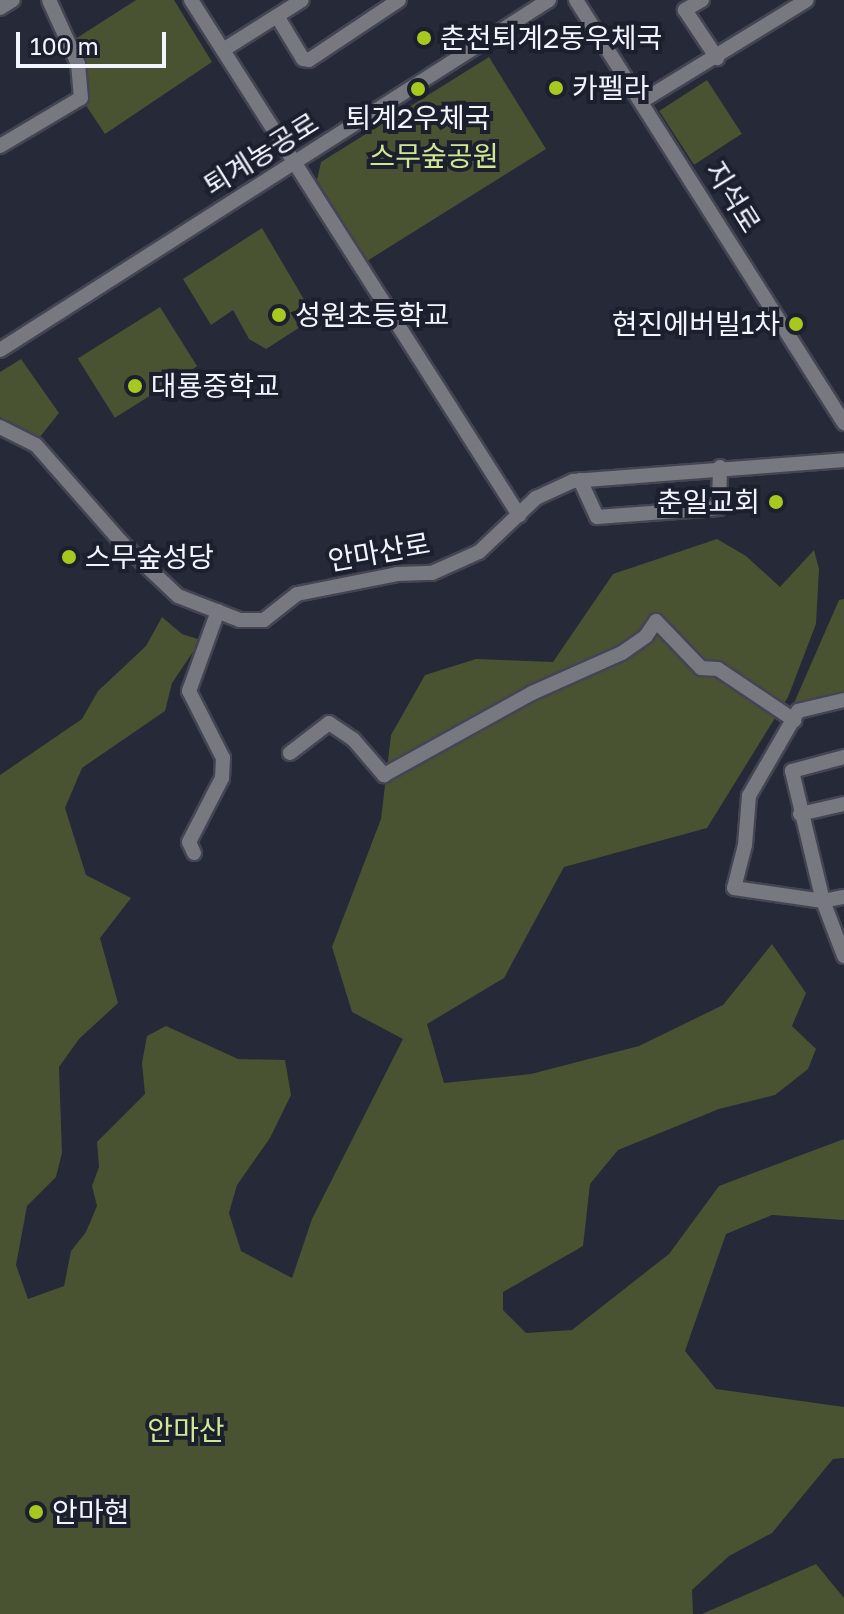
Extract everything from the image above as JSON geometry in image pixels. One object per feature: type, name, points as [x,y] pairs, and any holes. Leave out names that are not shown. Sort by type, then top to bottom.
[{"type":"street","points":[[0,8],[13,0]]},
{"type":"street","points":[[0,146],[81,98],[78,64],[49,0]]},
{"type":"street","points":[[191,0],[519,515]]},
{"type":"street","points":[[223,50],[302,0]]},
{"type":"street","points":[[277,16],[303,59],[309,60],[399,0]]},
{"type":"street","name":"퇴계농공로","points":[[0,350],[549,0]]},
{"type":"street","name":"지석로","points":[[576,0],[844,423]]},
{"type":"street","points":[[702,0],[685,10],[717,58]]},
{"type":"street","points":[[642,101],[717,58],[807,0]]},
{"type":"street","name":"안마산로","points":[[0,427],[36,445],[123,544],[178,596],[240,620],[264,620],[297,594],[397,574],[432,573],[479,552],[536,498],[580,480],[844,460]]},
{"type":"street","points":[[580,480],[597,517],[719,508],[720,467]]},
{"type":"street","points":[[194,853],[189,842],[222,778],[223,758],[189,691],[218,611]]},
{"type":"street","points":[[290,753],[329,723],[353,739],[384,775],[532,693],[622,653],[646,636],[656,621],[701,668],[718,669],[794,720]]},
{"type":"street","points":[[844,700],[798,711],[765,775],[749,796],[745,845],[734,888],[823,901],[844,897]]},
{"type":"street","points":[[765,775],[844,757]]},
{"type":"street","points":[[792,771],[823,901],[844,956]]},
{"type":"street","points":[[800,814],[844,804]]},
{"type":"green space","points":[[136,0],[174,0],[212,62],[105,134],[81,98],[69,43]]},
{"type":"green space","name":"스무숲공원","points":[[489,57],[546,149],[367,261],[317,180],[321,162]]},
{"type":"green space","points":[[707,80],[742,134],[694,165],[659,111]]},
{"type":"green space","points":[[262,228],[309,308],[308,322],[266,349],[249,339],[233,310],[211,325],[183,279]]},
{"type":"green space","points":[[160,307],[197,366],[115,418],[78,358]]},
{"type":"green space","points":[[21,359],[59,413],[39,438],[0,417],[0,372]]},
{"type":"green space","name":"안마산","points":[[717,539],[746,556],[780,587],[814,550],[819,569],[816,624],[788,697],[707,828],[564,867],[504,978],[427,1024],[444,1083],[531,1074],[639,1046],[723,1005],[772,944],[806,993],[792,1026],[816,1049],[808,1069],[775,1095],[719,1109],[618,1150],[590,1184],[583,1246],[503,1292],[503,1310],[526,1333],[572,1330],[669,1254],[719,1186],[844,1139],[844,1220],[772,1215],[726,1234],[685,1351],[716,1389],[844,1407],[844,1458],[833,1459],[772,1533],[729,1556],[692,1590],[693,1614],[0,1614],[0,775],[82,719],[98,691],[146,646],[162,617],[182,634],[201,640],[172,683],[165,711],[82,768],[65,808],[86,875],[131,898],[100,938],[118,1003],[79,1039],[59,1067],[62,1153],[56,1177],[27,1206],[16,1265],[28,1299],[64,1286],[71,1251],[86,1232],[97,1206],[92,1186],[99,1167],[97,1142],[145,1094],[142,1063],[147,1036],[166,1026],[238,1059],[285,1060],[291,1095],[270,1138],[237,1185],[229,1213],[241,1251],[292,1278],[312,1219],[403,1039],[352,1012],[332,947],[381,819],[391,735],[425,675],[476,659],[553,662],[613,574]]},
{"type":"green space","points":[[844,599],[844,694],[794,703],[839,600]]},
{"type":"green space","points":[[816,1564],[844,1598],[844,1614],[702,1614]]},
{"type":"place","name":"춘천퇴계2동우체국","points":[[424,38]]},
{"type":"place","name":"카펠라","points":[[556,88]]},
{"type":"place","name":"퇴계2우체국","points":[[418,89]]},
{"type":"place","name":"성원초등학교","points":[[279,315]]},
{"type":"place","name":"현진에버빌1차","points":[[796,324]]},
{"type":"place","name":"대룡중학교","points":[[135,386]]},
{"type":"place","name":"춘일교회","points":[[776,502]]},
{"type":"place","name":"스무숲성당","points":[[69,557]]},
{"type":"place","name":"안마현","points":[[36,1512]]}]
